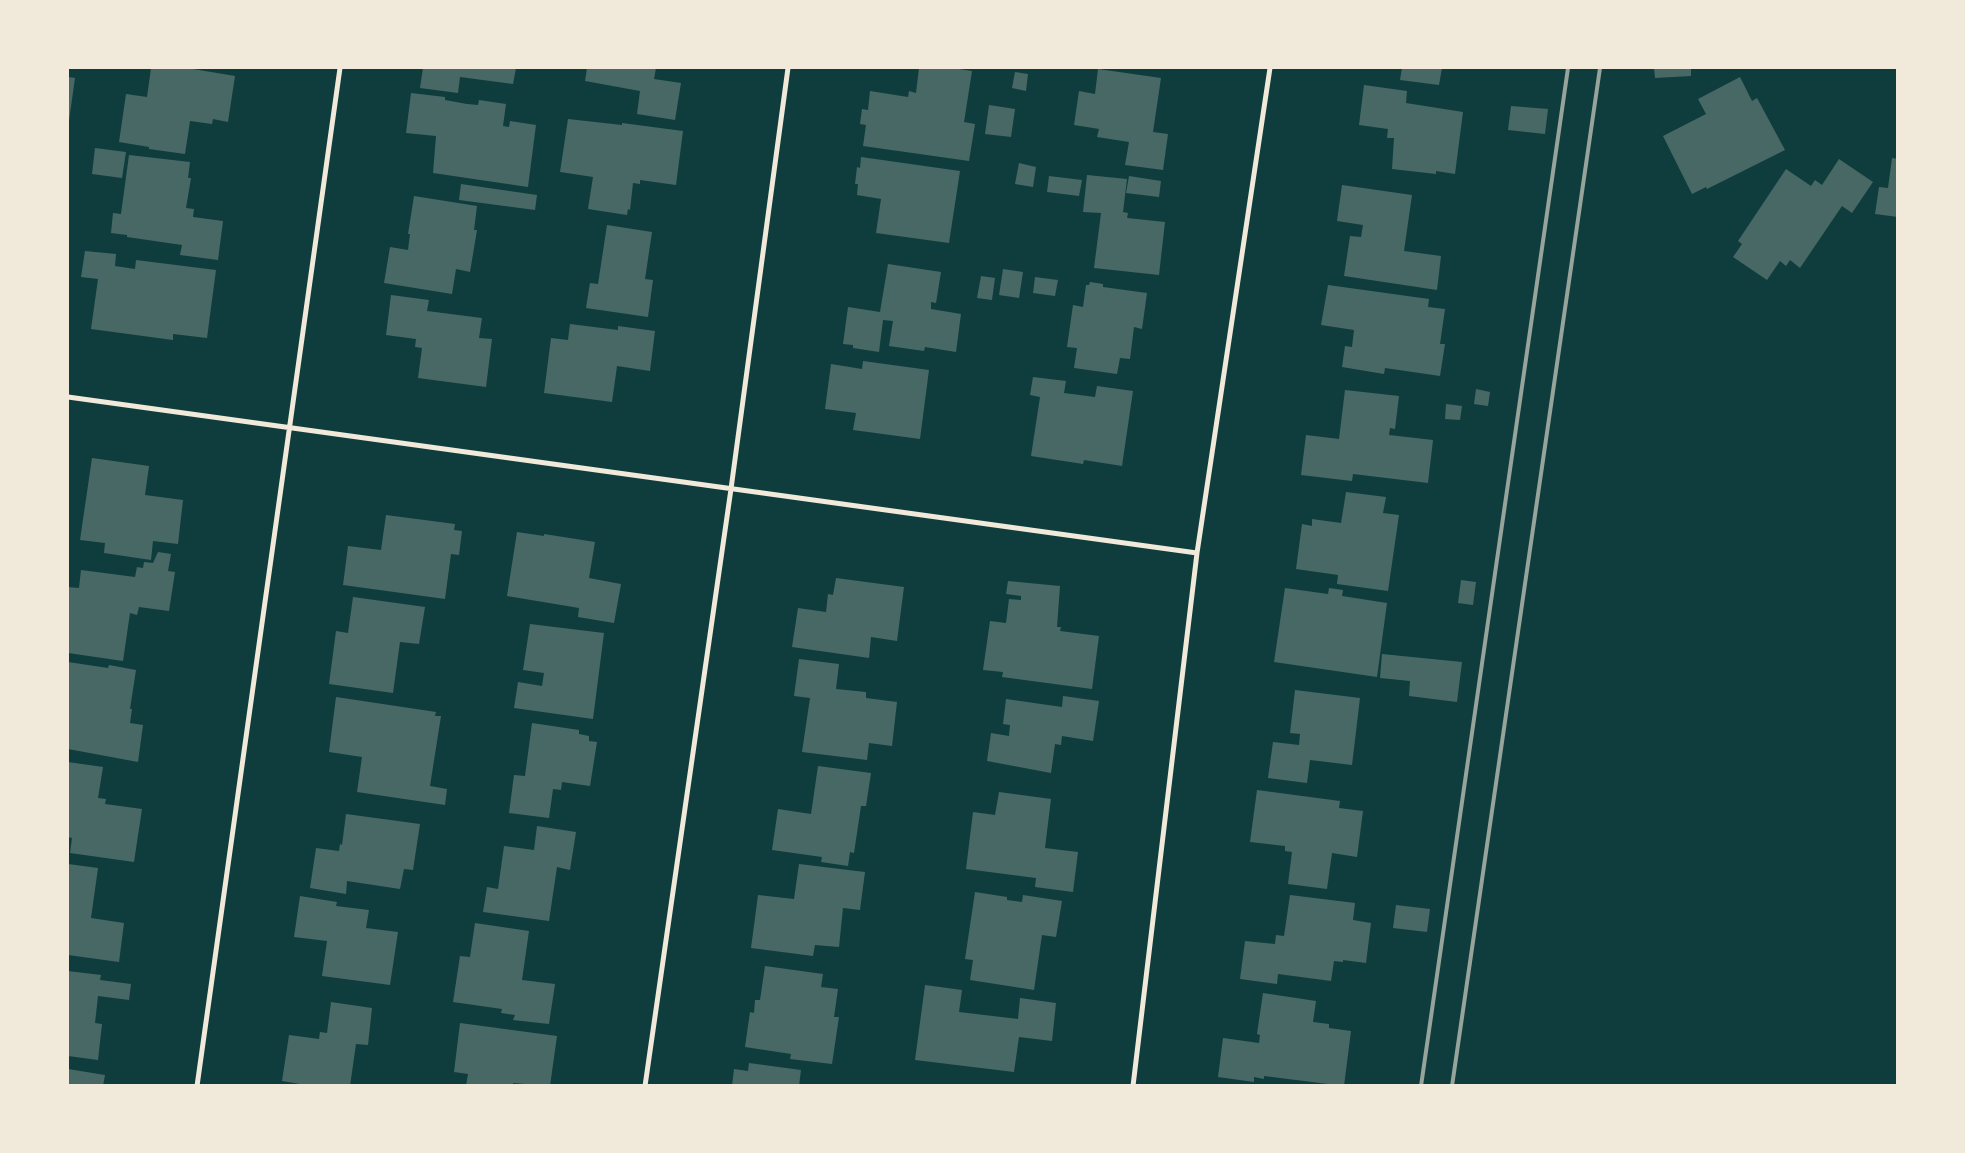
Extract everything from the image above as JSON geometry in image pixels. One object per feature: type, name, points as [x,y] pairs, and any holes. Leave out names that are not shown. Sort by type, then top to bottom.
[{"type":"street","points":[[197,1086],[340,68]]},
{"type":"street","points":[[645,1086],[731,489],[788,68]]},
{"type":"street","points":[[1133,1086],[1197,553],[1270,68]]},
{"type":"street","points":[[68,397],[1197,553]]},
{"type":"building","points":[[151,68],[194,68],[235,76],[228,122],[213,119],[212,124],[190,121],[185,154],[149,149],[149,147],[119,142],[126,94],[147,97]]},
{"type":"building","points":[[423,68],[516,68],[513,84],[460,77],[458,93],[420,88]]},
{"type":"building","points":[[587,68],[656,68],[654,79],[681,83],[675,120],[637,114],[640,91],[585,81]]},
{"type":"building","points":[[919,68],[959,68],[972,71],[964,122],[975,124],[969,161],[863,146],[866,125],[860,124],[862,109],[868,110],[870,91],[908,97],[909,91],[916,93]]},
{"type":"building","points":[[1402,68],[1442,68],[1439,85],[1400,80]]},
{"type":"building","points":[[1654,68],[1691,68],[1691,76],[1655,78]]},
{"type":"building","points":[[1098,69],[1161,78],[1153,132],[1168,134],[1163,170],[1125,165],[1129,142],[1097,137],[1099,129],[1074,125],[1079,91],[1095,94]]},
{"type":"building","points":[[1015,72],[1028,74],[1026,91],[1012,88]]},
{"type":"building","points":[[68,77],[75,78],[69,121],[68,121]]},
{"type":"building","points":[[1740,77],[1752,101],[1757,98],[1785,150],[1707,189],[1706,187],[1692,194],[1663,136],[1706,114],[1698,99]]},
{"type":"building","points":[[1364,85],[1407,91],[1406,103],[1463,112],[1455,174],[1436,171],[1436,174],[1392,169],[1394,138],[1387,138],[1388,129],[1359,125]]},
{"type":"building","points":[[411,93],[445,97],[445,100],[467,104],[478,105],[479,100],[506,104],[503,126],[509,127],[510,121],[536,125],[528,187],[433,173],[436,136],[406,133]]},
{"type":"building","points":[[989,105],[1015,109],[1011,137],[985,134]]},
{"type":"building","points":[[1511,106],[1548,109],[1545,134],[1508,130]]},
{"type":"building","points":[[568,119],[622,125],[622,123],[683,131],[676,185],[640,180],[640,184],[633,183],[630,210],[628,209],[627,215],[588,209],[593,177],[560,172]]},
{"type":"building","points":[[95,148],[126,152],[122,178],[92,174]]},
{"type":"building","points":[[129,155],[190,162],[188,178],[191,178],[186,208],[194,209],[193,217],[223,221],[218,260],[180,255],[182,245],[111,233],[113,213],[121,214]]},
{"type":"building","points":[[861,157],[960,171],[949,243],[876,233],[881,199],[857,195],[858,184],[855,184],[857,167],[860,168]]},
{"type":"building","points":[[1892,158],[1898,159],[1898,217],[1875,214],[1879,187],[1888,188]]},
{"type":"building","points":[[1839,159],[1873,182],[1852,213],[1842,206],[1800,268],[1790,260],[1786,266],[1780,261],[1767,280],[1733,257],[1742,244],[1738,241],[1786,169],[1811,186],[1815,180],[1822,185]]},
{"type":"building","points":[[1019,163],[1036,167],[1033,187],[1015,184]]},
{"type":"building","points":[[1087,175],[1127,179],[1123,212],[1128,213],[1127,218],[1165,222],[1159,275],[1094,268],[1101,213],[1083,212]]},
{"type":"building","points":[[1049,176],[1082,180],[1079,196],[1047,192]]},
{"type":"building","points":[[1129,176],[1161,181],[1159,197],[1126,193]]},
{"type":"building","points":[[461,184],[537,195],[535,210],[459,200]]},
{"type":"building","points":[[1342,185],[1412,195],[1404,251],[1441,256],[1437,290],[1344,276],[1350,236],[1361,237],[1363,225],[1337,221]]},
{"type":"building","points":[[414,196],[477,206],[474,230],[477,230],[470,272],[456,269],[452,294],[384,283],[390,247],[408,250],[410,234],[408,234]]},
{"type":"building","points":[[607,225],[652,232],[645,279],[653,280],[648,317],[586,308],[590,283],[598,284]]},
{"type":"building","points":[[85,251],[116,254],[115,266],[135,269],[136,260],[216,270],[207,338],[173,334],[173,340],[91,329],[98,279],[81,277]]},
{"type":"building","points":[[888,264],[941,272],[936,303],[931,302],[931,309],[961,314],[956,352],[925,347],[924,351],[889,346],[893,321],[883,320],[879,352],[853,348],[853,345],[843,344],[848,307],[880,312]]},
{"type":"building","points":[[1003,269],[1023,272],[1019,298],[999,295]]},
{"type":"building","points":[[981,276],[995,278],[992,300],[977,298]]},
{"type":"building","points":[[1035,277],[1058,280],[1055,296],[1033,293]]},
{"type":"building","points":[[1090,282],[1103,284],[1103,287],[1147,293],[1142,329],[1134,327],[1130,359],[1120,358],[1117,374],[1074,368],[1077,348],[1067,347],[1073,305],[1083,307],[1086,285],[1089,285]]},
{"type":"building","points":[[1328,285],[1429,299],[1428,307],[1445,309],[1440,344],[1445,344],[1440,376],[1385,368],[1384,374],[1342,367],[1345,346],[1352,347],[1354,330],[1321,325]]},
{"type":"building","points":[[391,295],[429,300],[427,311],[482,318],[479,338],[492,339],[486,387],[418,378],[422,348],[415,347],[416,339],[386,335]]},
{"type":"building","points":[[570,324],[618,330],[618,326],[655,331],[650,371],[617,366],[612,402],[544,393],[551,338],[568,340]]},
{"type":"building","points":[[863,361],[929,370],[920,439],[853,430],[856,413],[825,409],[831,364],[862,369]]},
{"type":"building","points":[[1033,377],[1066,381],[1064,393],[1095,397],[1097,386],[1133,391],[1122,466],[1084,460],[1083,464],[1031,456],[1040,397],[1030,395]]},
{"type":"building","points":[[1476,389],[1490,392],[1488,406],[1474,404]]},
{"type":"building","points":[[1345,390],[1399,396],[1395,429],[1390,428],[1389,435],[1433,440],[1428,483],[1353,474],[1352,481],[1301,475],[1306,435],[1339,439]]},
{"type":"building","points":[[1446,404],[1462,406],[1460,420],[1445,419]]},
{"type":"building","points":[[92,458],[149,466],[145,495],[183,500],[178,544],[153,541],[151,560],[104,553],[105,543],[80,540]]},
{"type":"building","points":[[1346,492],[1386,497],[1383,513],[1399,515],[1388,591],[1337,584],[1338,575],[1296,569],[1302,524],[1312,526],[1312,519],[1341,523]]},
{"type":"building","points":[[386,515],[455,524],[454,530],[462,531],[459,555],[451,554],[445,599],[343,585],[348,546],[381,550]]},
{"type":"building","points":[[517,532],[595,542],[589,578],[621,584],[614,623],[578,617],[579,608],[507,596]]},
{"type":"building","points":[[158,552],[171,554],[168,571],[175,572],[169,611],[139,607],[137,615],[130,613],[123,661],[68,653],[68,587],[79,588],[81,570],[135,577],[137,567],[143,568],[144,562],[153,563]]},
{"type":"building","points":[[836,578],[904,587],[897,641],[871,637],[869,658],[792,647],[798,608],[826,612],[828,594],[833,595]]},
{"type":"building","points":[[1461,580],[1476,582],[1473,605],[1458,603]]},
{"type":"building","points":[[1008,581],[1060,586],[1057,627],[1061,627],[1060,631],[1099,636],[1092,689],[1002,677],[1003,672],[983,670],[990,621],[1006,623],[1009,599],[1021,600],[1021,596],[1006,594]]},
{"type":"building","points":[[1285,588],[1328,594],[1329,588],[1343,590],[1342,596],[1387,603],[1377,677],[1274,662]]},
{"type":"building","points":[[353,597],[425,607],[419,644],[400,642],[393,693],[329,684],[336,631],[348,633]]},
{"type":"building","points":[[530,624],[604,633],[593,719],[514,708],[518,682],[542,686],[544,673],[523,670]]},
{"type":"building","points":[[1382,654],[1462,662],[1457,702],[1409,696],[1410,681],[1380,678]]},
{"type":"building","points":[[799,659],[839,664],[836,689],[866,692],[866,698],[897,702],[892,746],[869,743],[867,760],[802,752],[810,698],[794,696]]},
{"type":"building","points":[[68,662],[108,668],[109,665],[136,670],[130,709],[132,709],[130,723],[143,725],[138,762],[68,749]]},
{"type":"building","points":[[1295,690],[1360,698],[1352,765],[1310,760],[1307,783],[1268,778],[1273,742],[1299,745],[1300,734],[1290,733]]},
{"type":"building","points":[[1063,696],[1099,701],[1093,741],[1062,736],[1061,745],[1055,744],[1051,773],[987,761],[991,733],[1009,736],[1010,725],[1003,724],[1006,699],[1062,707]]},
{"type":"building","points":[[336,697],[436,712],[435,716],[441,716],[430,786],[447,789],[445,805],[357,792],[362,757],[329,752]]},
{"type":"building","points":[[532,723],[579,730],[579,734],[589,736],[589,741],[597,742],[590,786],[562,782],[561,790],[553,789],[549,818],[509,813],[514,775],[525,776]]},
{"type":"building","points":[[68,762],[103,767],[98,798],[106,799],[105,804],[142,809],[134,862],[70,853],[72,838],[68,837]]},
{"type":"building","points":[[818,766],[871,773],[866,806],[861,806],[854,853],[850,852],[848,866],[821,862],[822,857],[772,850],[778,809],[811,814]]},
{"type":"building","points":[[1257,790],[1340,801],[1339,808],[1363,811],[1357,857],[1332,853],[1327,889],[1288,884],[1292,852],[1285,851],[1285,846],[1250,842]]},
{"type":"building","points":[[999,792],[1051,799],[1045,848],[1078,852],[1073,892],[1035,887],[1036,878],[966,869],[973,812],[995,815]]},
{"type":"building","points":[[346,814],[420,824],[413,870],[404,869],[400,889],[347,881],[346,894],[310,888],[316,848],[339,851],[340,844],[342,845]]},
{"type":"building","points":[[537,826],[576,832],[570,870],[557,867],[549,921],[483,912],[487,887],[498,889],[504,846],[534,850]]},
{"type":"building","points":[[68,864],[98,868],[91,918],[124,923],[119,962],[68,955]]},
{"type":"building","points":[[799,864],[865,872],[860,910],[843,908],[839,947],[815,945],[813,956],[751,948],[758,895],[794,899]]},
{"type":"building","points":[[975,892],[1007,897],[1007,900],[1022,902],[1023,895],[1062,901],[1056,937],[1042,935],[1034,990],[970,980],[973,960],[965,959]]},
{"type":"building","points":[[1290,895],[1355,903],[1353,920],[1371,923],[1366,963],[1343,960],[1343,962],[1334,961],[1331,981],[1278,974],[1277,984],[1240,979],[1245,941],[1275,944],[1276,935],[1284,936]]},
{"type":"building","points":[[300,896],[337,902],[336,906],[369,910],[366,928],[398,932],[390,985],[322,976],[327,941],[294,937]]},
{"type":"building","points":[[1396,905],[1430,909],[1427,932],[1393,928]]},
{"type":"building","points":[[475,923],[529,931],[522,980],[555,984],[549,1024],[513,1020],[515,1015],[501,1013],[502,1009],[453,1002],[460,956],[470,957]]},
{"type":"building","points":[[765,966],[823,974],[821,987],[838,989],[834,1017],[839,1017],[832,1064],[790,1059],[791,1054],[745,1047],[750,1012],[754,1013],[755,1000],[760,1000]]},
{"type":"building","points":[[68,971],[101,975],[100,980],[131,984],[129,1000],[98,996],[95,1023],[102,1024],[98,1060],[68,1056]]},
{"type":"building","points":[[925,985],[962,990],[959,1012],[1018,1019],[1020,998],[1056,1003],[1052,1041],[1019,1037],[1014,1072],[915,1060]]},
{"type":"building","points":[[1263,993],[1316,1001],[1313,1022],[1329,1024],[1329,1028],[1351,1031],[1344,1086],[1264,1076],[1264,1079],[1254,1077],[1254,1082],[1218,1077],[1223,1038],[1259,1043],[1260,1035],[1257,1034]]},
{"type":"building","points":[[331,1002],[372,1008],[368,1045],[356,1044],[350,1086],[312,1086],[282,1081],[289,1035],[319,1039],[320,1032],[327,1033]]},
{"type":"building","points":[[460,1023],[557,1036],[550,1086],[513,1083],[513,1086],[466,1086],[468,1074],[454,1072]]},
{"type":"building","points":[[749,1063],[801,1070],[799,1086],[732,1086],[734,1069],[748,1071]]},
{"type":"building","points":[[68,1069],[105,1075],[103,1086],[68,1086]]},
{"type":"railway","points":[[1421,1086],[1568,68]]},
{"type":"railway","points":[[1452,1086],[1600,68]]}]
